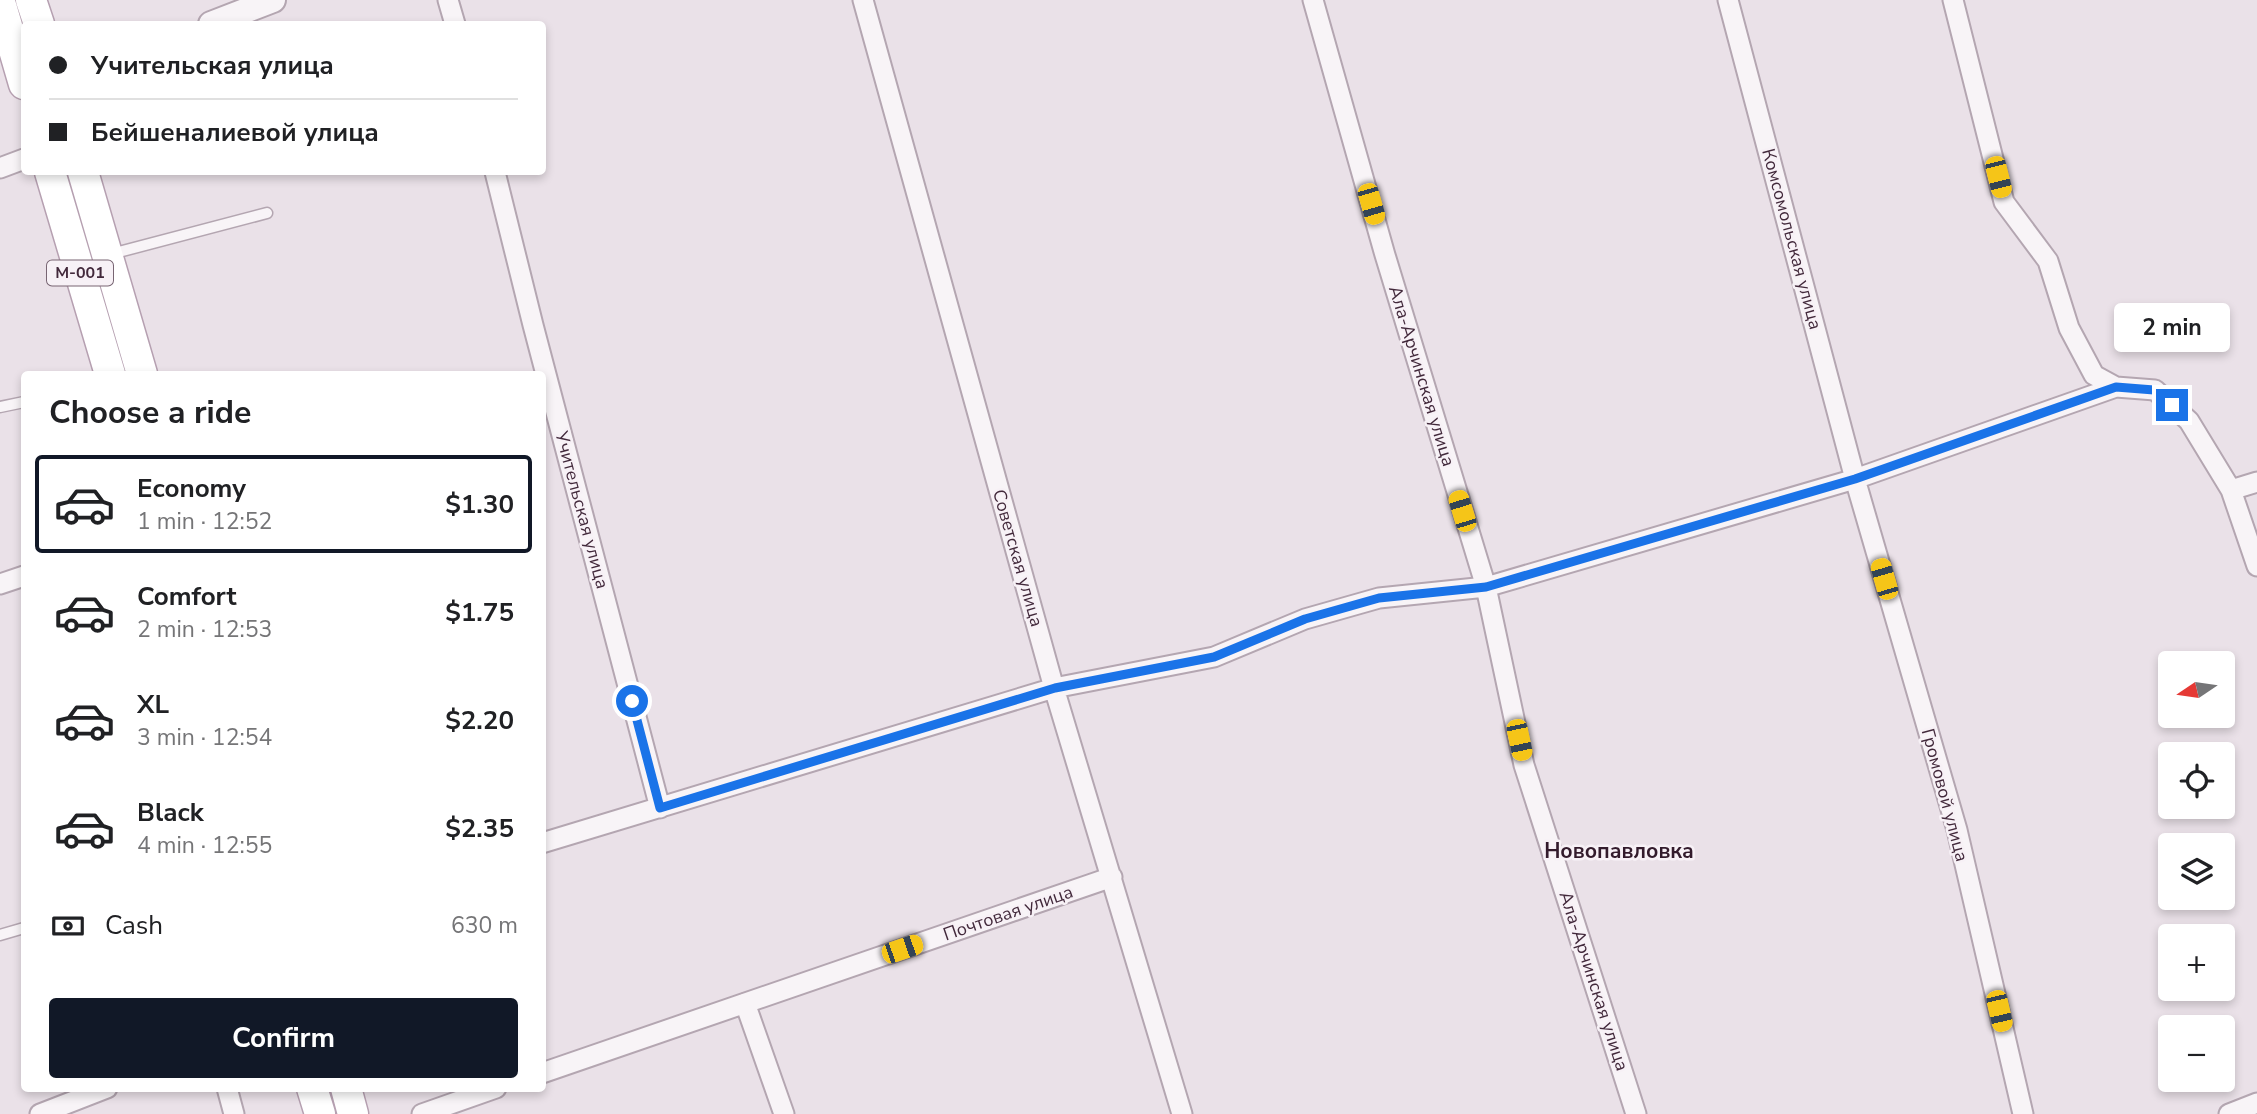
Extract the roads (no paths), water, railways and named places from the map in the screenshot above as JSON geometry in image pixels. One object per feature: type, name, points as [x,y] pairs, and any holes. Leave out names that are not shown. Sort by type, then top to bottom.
[{"type":"main road","points":[[32,0],[38,21]]},
{"type":"main road","points":[[0,2],[21,74]]},
{"type":"main road","name":"M-001","points":[[51,175],[109,371]]},
{"type":"main road","name":"M-001","points":[[84,175],[141,371]]},
{"type":"main road","points":[[313,1092],[320,1114]]},
{"type":"main road","points":[[347,1092],[353,1114]]},
{"type":"street","points":[[219,21],[273,0]]},
{"type":"street","points":[[448,0],[453,21]]},
{"type":"street","name":"Советская улица","points":[[863,0],[1055,688],[1182,1114]]},
{"type":"street","name":"Ала-Арчинская улица","points":[[1313,0],[1389,269],[1486,587],[1524,765],[1636,1114]]},
{"type":"street","name":"Комсомольская улица","points":[[1728,0],[1855,479]]},
{"type":"street","points":[[1953,0],[2004,202],[2048,261],[2069,328],[2094,375],[2116,387]]},
{"type":"street","points":[[0,169],[21,160]]},
{"type":"street","name":"Учительская улица","points":[[496,175],[545,371]]},
{"type":"street","name":"Учительская улица","points":[[546,374],[660,808]]},
{"type":"street","points":[[546,842],[1055,688],[1214,657],[1305,619],[1379,598],[1486,587],[1855,479],[2116,387],[2154,390],[2189,421],[2231,490],[2257,566]]},
{"type":"street","name":"Громовой улица","points":[[1855,479],[1957,830],[2023,1114]]},
{"type":"street","points":[[2231,490],[2257,482]]},
{"type":"street","points":[[0,584],[21,577]]},
{"type":"street","name":"Почтовая улица","points":[[546,1072],[1112,877]]},
{"type":"street","points":[[745,1003],[784,1114]]},
{"type":"street","points":[[40,1114],[97,1092]]},
{"type":"street","points":[[228,1092],[234,1114]]},
{"type":"street","points":[[422,1114],[485,1092]]},
{"type":"street","points":[[2229,1114],[2257,1103]]},
{"type":"lane","points":[[107,255],[267,214]]},
{"type":"lane","points":[[0,407],[21,403]]},
{"type":"lane","points":[[0,935],[21,929]]},
{"type":"district","name":"Новопавловка","points":[[1619,851]]}]
